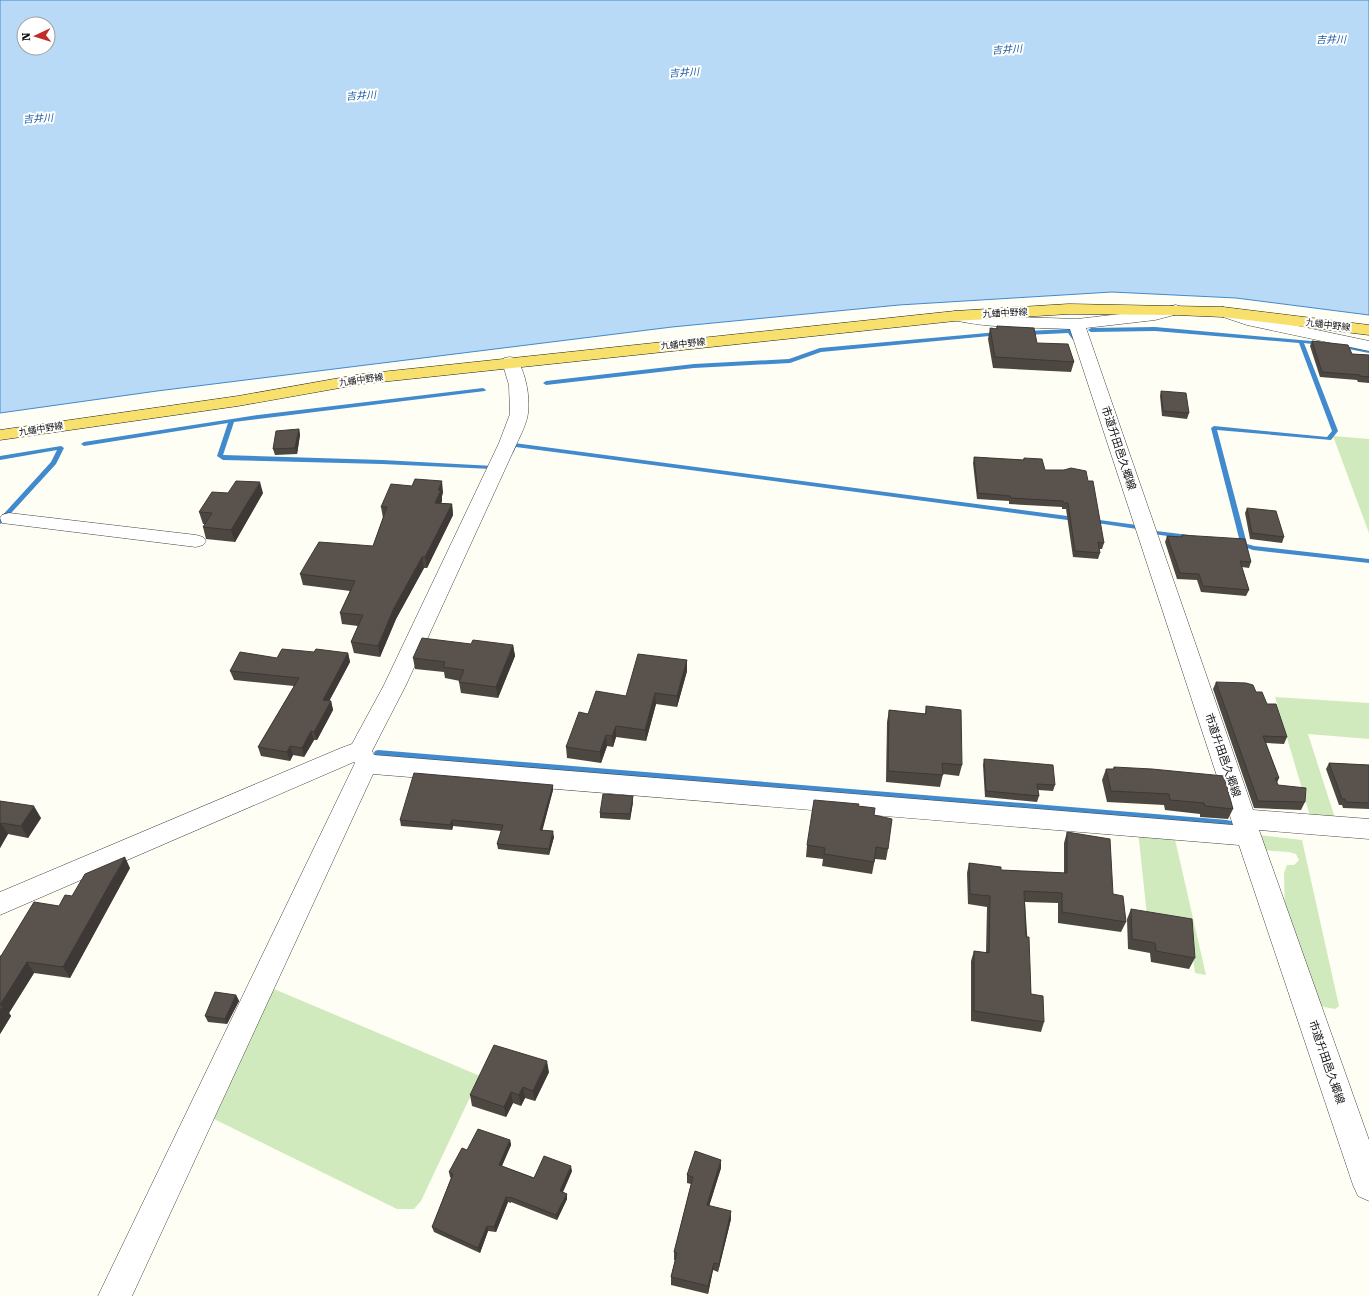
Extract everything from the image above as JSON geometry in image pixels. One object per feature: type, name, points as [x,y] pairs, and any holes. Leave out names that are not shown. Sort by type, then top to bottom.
[{"type":"main road","name":"九蟠中野線","points":[[0,435],[253,399],[362,379],[510,362],[955,316],[1069,309],[1176,310],[1222,312],[1369,330]]},
{"type":"street","points":[[955,316],[988,321],[1077,324],[1154,315],[1176,310]]},
{"type":"street","points":[[1222,312],[1247,320],[1369,346]]},
{"type":"street","name":"市道升田邑久郷線","points":[[1077,324],[1246,828],[1369,1185]]},
{"type":"street","points":[[115,1296],[363,770],[364,758],[395,685],[511,436],[519,414],[518,385],[510,362]]},
{"type":"street","points":[[9,519],[196,541]]},
{"type":"street","points":[[0,904],[349,754],[364,758],[1246,828],[1369,829]]},
{"type":"green space","points":[[1333,436],[1369,439],[1369,533]]},
{"type":"green space","points":[[1275,697],[1369,703],[1369,739],[1308,734],[1335,818],[1310,816]]},
{"type":"green space","points":[[1138,831],[1174,835],[1206,975],[1195,973],[1189,930],[1148,925]]},
{"type":"green space","points":[[1258,835],[1302,840],[1339,1006],[1335,1009],[1317,1004],[1285,922],[1284,873],[1287,865],[1294,865],[1299,860],[1296,854],[1289,852],[1261,850]]},
{"type":"green space","points":[[267,986],[480,1076],[421,1201],[414,1209],[397,1209],[212,1118]]},
{"type":"water","name":"吉井川","points":[[0,0],[1369,0],[1369,315],[1236,298],[1112,292],[899,305],[672,327],[157,391],[0,413]]},
{"type":"building","points":[[997,326],[1034,328],[1037,343],[1068,344],[1074,362],[995,357],[990,328],[997,329]]},
{"type":"building","points":[[1312,341],[1348,345],[1352,354],[1369,355],[1369,377],[1322,372]]},
{"type":"building","points":[[1161,391],[1186,393],[1189,413],[1163,411]]},
{"type":"building","points":[[299,429],[295,448],[273,449],[276,431]]},
{"type":"building","points":[[974,457],[1024,460],[1024,458],[1042,459],[1045,470],[1064,470],[1071,468],[1086,471],[1088,481],[1093,481],[1104,543],[1098,542],[1100,553],[1075,551],[1068,503],[1064,503],[1063,501],[1011,498],[1010,496],[978,493]]},
{"type":"building","points":[[415,479],[442,481],[438,490],[441,490],[435,503],[452,504],[425,557],[422,557],[394,608],[378,646],[351,642],[363,615],[340,613],[355,581],[300,574],[319,542],[373,546],[387,507],[381,507],[391,484],[412,486]]},
{"type":"building","points":[[236,481],[260,482],[231,530],[203,527],[212,513],[199,512],[212,492],[228,493]]},
{"type":"building","points":[[1247,508],[1276,511],[1284,537],[1252,533]]},
{"type":"building","points":[[1182,535],[1245,539],[1251,562],[1240,561],[1249,590],[1203,586],[1199,574],[1180,573],[1167,536],[1182,537]]},
{"type":"building","points":[[422,638],[471,644],[473,640],[513,645],[496,687],[459,682],[464,670],[443,667],[445,662],[413,658]]},
{"type":"building","points":[[282,649],[314,652],[316,649],[348,653],[323,700],[331,701],[314,732],[311,731],[302,748],[290,746],[287,752],[258,747],[299,678],[230,671],[240,652],[277,658]]},
{"type":"building","points":[[638,654],[687,660],[677,696],[655,693],[645,730],[616,726],[612,736],[606,735],[600,752],[566,747],[579,712],[588,714],[596,691],[626,696]]},
{"type":"building","points":[[1216,682],[1246,683],[1253,685],[1256,692],[1262,692],[1267,704],[1276,704],[1287,737],[1263,736],[1279,778],[1275,778],[1278,785],[1306,788],[1305,802],[1258,801]]},
{"type":"building","points":[[926,706],[961,710],[962,765],[942,763],[943,775],[888,771],[889,710],[926,714]]},
{"type":"building","points":[[984,759],[1053,765],[1055,785],[1037,784],[1039,796],[986,791]]},
{"type":"building","points":[[1329,763],[1369,765],[1369,803],[1346,802],[1345,799],[1342,799]]},
{"type":"building","points":[[1114,767],[1224,776],[1233,809],[1205,806],[1204,803],[1170,800],[1169,794],[1111,791],[1106,769],[1114,769]]},
{"type":"building","points":[[414,773],[553,785],[540,830],[553,831],[549,849],[497,844],[503,825],[452,820],[450,825],[400,820]]},
{"type":"building","points":[[603,794],[633,796],[630,814],[600,813]]},
{"type":"building","points":[[814,800],[859,804],[858,806],[875,808],[874,815],[892,819],[888,849],[876,847],[874,862],[824,854],[825,848],[807,845]]},
{"type":"building","points":[[0,801],[34,806],[21,826],[1,823],[0,825]]},
{"type":"building","points":[[1067,832],[1110,839],[1113,894],[1123,896],[1126,922],[1062,912],[1062,893],[1024,891],[1026,937],[1029,937],[1031,994],[1043,996],[1044,1022],[974,1011],[974,951],[989,953],[990,896],[970,894],[969,863],[1001,867],[1001,870],[1067,873]]},
{"type":"building","points":[[125,857],[63,967],[27,962],[0,1005],[0,956],[34,902],[59,906],[65,895],[72,896],[85,874]]},
{"type":"building","points":[[1131,909],[1192,919],[1195,958],[1156,951],[1155,943],[1132,939]]},
{"type":"building","points":[[215,992],[236,995],[225,1019],[205,1016]]},
{"type":"building","points":[[494,1045],[547,1061],[533,1091],[523,1087],[519,1095],[511,1092],[504,1107],[470,1095]]},
{"type":"building","points":[[478,1129],[510,1140],[499,1165],[534,1178],[544,1156],[571,1166],[560,1191],[567,1194],[556,1215],[510,1197],[506,1197],[494,1227],[487,1226],[478,1248],[432,1227],[453,1174],[449,1172],[462,1148],[467,1150]]},
{"type":"building","points":[[695,1151],[721,1160],[707,1205],[731,1211],[719,1264],[714,1263],[708,1286],[671,1277],[677,1253],[674,1252],[693,1177],[687,1175]]},
{"type":"waterway","points":[[1091,330],[1155,329],[1301,341]]},
{"type":"waterway","points":[[1026,333],[1070,331],[1075,339]]},
{"type":"waterway","points":[[546,383],[694,366],[790,361],[820,350],[998,334]]},
{"type":"waterway","points":[[1244,545],[1214,428],[1329,439],[1335,431],[1301,341]]},
{"type":"waterway","points":[[1301,341],[1320,343]]},
{"type":"waterway","points":[[1340,346],[1369,351]]},
{"type":"waterway","points":[[84,444],[258,417],[483,390]]},
{"type":"waterway","points":[[231,422],[220,456],[223,458],[382,462],[492,467]]},
{"type":"waterway","points":[[511,452],[514,445],[1075,519]]},
{"type":"waterway","points":[[0,458],[61,448],[54,463],[0,522]]},
{"type":"waterway","points":[[1092,521],[1137,527]]},
{"type":"waterway","points":[[1148,532],[1189,537]]},
{"type":"waterway","points":[[1244,545],[1253,548],[1369,561]]},
{"type":"waterway","points":[[378,753],[1227,823],[1241,826]]}]
